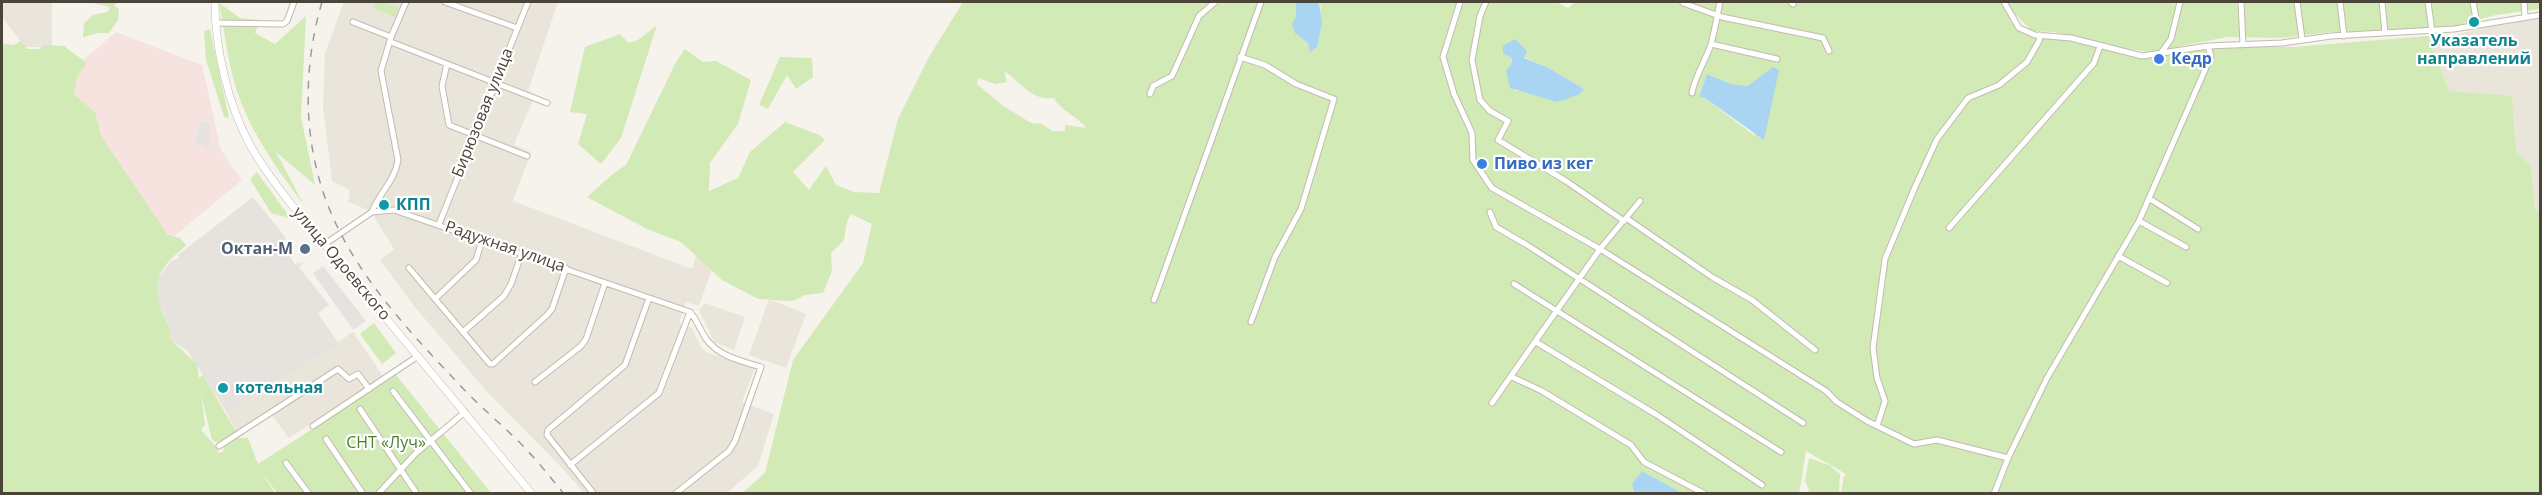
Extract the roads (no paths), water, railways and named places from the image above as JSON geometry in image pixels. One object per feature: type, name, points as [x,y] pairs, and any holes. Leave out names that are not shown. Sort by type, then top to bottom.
[{"type":"street","name":"улица Одоевского","points":[[215,2],[216,23],[229,89],[250,144],[281,190],[532,494]]},
{"type":"street","points":[[216,23],[283,24],[287,21],[294,2]]},
{"type":"street","points":[[325,244],[372,212],[376,201],[396,171],[398,160],[381,77],[405,2]]},
{"type":"street","points":[[445,2],[517,28]]},
{"type":"street","name":"Бирюзовая улица","points":[[439,225],[528,2]]},
{"type":"street","points":[[1150,94],[1153,86],[1172,76],[1198,16],[1215,2]]},
{"type":"street","points":[[1154,300],[1261,2]]},
{"type":"street","points":[[1460,2],[1443,57],[1454,94],[1472,133],[1473,160],[1492,188],[1600,249],[1826,391],[1837,402],[1877,426],[1914,444],[1937,440],[2008,458]]},
{"type":"street","points":[[1486,2],[1480,16],[1472,60],[1480,100],[1490,111],[1508,121],[1498,140],[1566,181],[1712,277],[1752,300],[1815,350]]},
{"type":"street","points":[[1692,93],[1693,85],[1701,72],[1711,44],[1720,2]]},
{"type":"street","points":[[2004,2],[2019,28],[2040,35],[2071,38],[2142,56],[2208,46],[2282,43],[2302,39],[2432,31],[2541,15]]},
{"type":"street","points":[[2160,54],[2171,39],[2180,2]]},
{"type":"street","points":[[2241,2],[2243,45]]},
{"type":"street","points":[[2297,2],[2302,39]]},
{"type":"street","points":[[2340,2],[2344,36]]},
{"type":"street","points":[[2382,2],[2385,33]]},
{"type":"street","points":[[2428,2],[2432,31]]},
{"type":"street","points":[[2473,2],[2477,25]]},
{"type":"street","points":[[2524,2],[2525,17]]},
{"type":"street","points":[[1683,3],[1717,15],[1823,38],[1829,51]]},
{"type":"street","points":[[353,22],[447,64],[547,103]]},
{"type":"street","points":[[1877,426],[1885,401],[1877,378],[1873,348],[1885,260],[1915,187],[1937,139],[1968,98],[1998,85],[2027,62],[2040,41],[2040,35]]},
{"type":"street","points":[[1711,44],[1777,59]]},
{"type":"street","points":[[1949,228],[2094,63],[2100,46]]},
{"type":"street","points":[[1994,494],[2008,458],[2047,378],[2150,199],[2211,56],[2208,46]]},
{"type":"street","points":[[1240,57],[1265,65],[1296,84],[1334,99],[1300,209],[1275,257],[1251,322]]},
{"type":"street","points":[[447,64],[441,86],[449,125],[527,156]]},
{"type":"street","points":[[2150,199],[2198,229]]},
{"type":"street","points":[[1492,403],[1580,281],[1600,249],[1640,201]]},
{"type":"street","name":"Радужная улица","points":[[372,212],[394,210],[690,312]]},
{"type":"street","points":[[1490,212],[1496,227],[1803,423]]},
{"type":"street","points":[[2139,221],[2186,247]]},
{"type":"street","points":[[435,300],[476,260],[482,240]]},
{"type":"street","points":[[463,332],[504,296],[511,284],[522,253]]},
{"type":"street","points":[[2118,256],[2167,284]]},
{"type":"street","points":[[409,268],[490,364],[493,364],[552,309],[566,268]]},
{"type":"street","points":[[535,382],[581,346],[586,339],[605,283]]},
{"type":"street","points":[[1514,284],[1781,452]]},
{"type":"street","points":[[594,494],[547,435],[548,430],[625,365],[649,298]]},
{"type":"street","points":[[570,465],[659,393],[690,312],[697,320],[706,339],[716,350],[728,357],[761,367],[735,441],[729,451],[675,494]]},
{"type":"street","points":[[1536,342],[1657,416],[1762,485]]},
{"type":"street","points":[[313,426],[418,356]]},
{"type":"street","points":[[219,446],[338,369],[349,379],[358,374],[369,389]]},
{"type":"street","points":[[1512,377],[1542,391],[1631,445],[1644,462],[1705,494]]},
{"type":"street","points":[[393,391],[471,494]]},
{"type":"street","points":[[360,409],[417,494]]},
{"type":"street","points":[[378,494],[416,453],[432,442],[465,412]]},
{"type":"street","points":[[326,439],[363,494]]},
{"type":"street","points":[[286,463],[309,494]]},
{"type":"water","points":[[1296,2],[1319,2],[1322,23],[1317,47],[1310,52],[1308,43],[1295,33],[1292,24],[1296,17]]},
{"type":"water","points":[[1515,39],[1527,51],[1524,58],[1547,67],[1584,89],[1578,95],[1557,102],[1510,88],[1506,71],[1511,65],[1512,58],[1503,53],[1503,46]]},
{"type":"water","points":[[1773,67],[1779,70],[1764,140],[1705,98],[1699,97],[1707,74],[1731,84],[1748,86]]},
{"type":"water","points":[[1642,471],[1682,493],[1634,493],[1632,484]]},
{"type":"railway","points":[[322,2],[310,60],[309,118],[318,177],[340,232],[378,292],[409,329],[470,396],[526,449],[564,494]]},
{"type":"place","name":"Указатель направлений","points":[[2474,22]]},
{"type":"place","name":"Кедр","points":[[2159,59]]},
{"type":"place","name":"Пиво из кег","points":[[1482,164]]},
{"type":"place","name":"КПП","points":[[384,205]]},
{"type":"place","name":"Октан-М","points":[[305,249]]},
{"type":"place","name":"котельная","points":[[223,388]]},
{"type":"park label","name":"СНТ «Луч»","points":[[386,443]]}]
